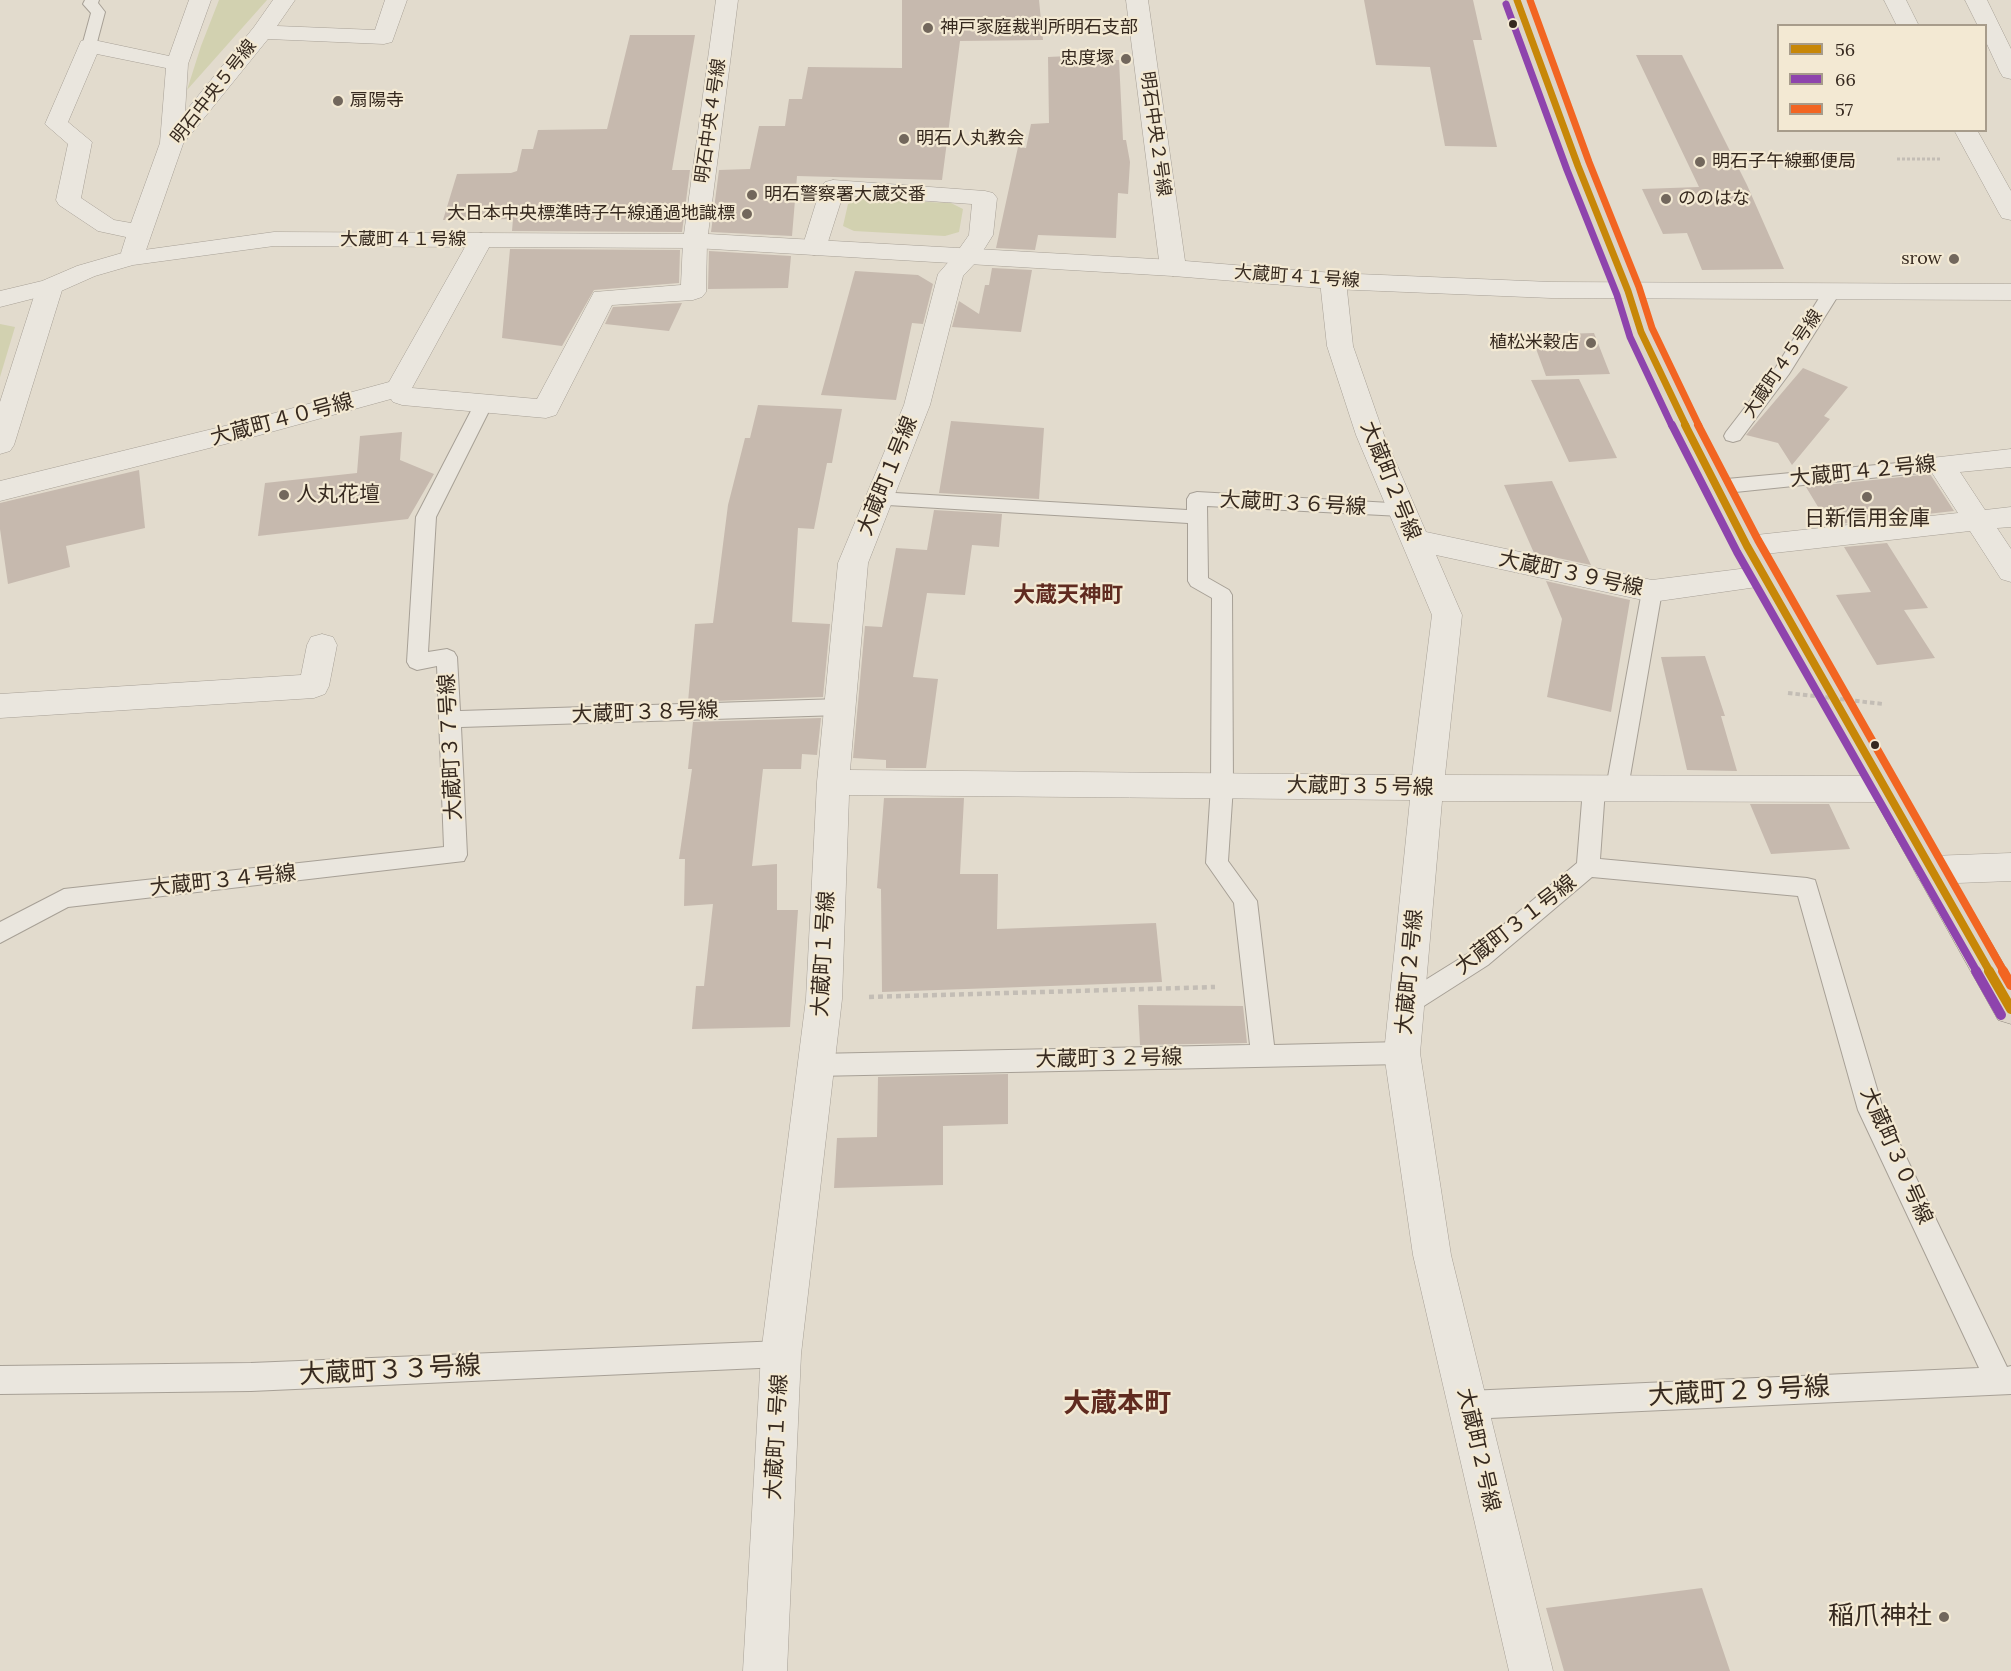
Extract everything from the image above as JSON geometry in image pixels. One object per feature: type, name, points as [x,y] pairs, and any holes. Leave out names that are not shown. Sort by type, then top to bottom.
[{"type":"highway","points":[[1517,0],[1578,166],[1628,291],[1641,332],[1716,487],[1747,546],[2011,1009]]},
{"type":"street","points":[[172,143],[177,64],[201,0]]},
{"type":"street","name":"明石中央５号線","points":[[131,258],[172,143],[262,32],[284,0]]},
{"type":"street","points":[[262,32],[384,37],[396,0]]},
{"type":"street","name":"明石中央４号線","points":[[695,241],[728,0]]},
{"type":"street","name":"明石中央２号線","points":[[1137,0],[1173,268]]},
{"type":"street","points":[[1895,0],[1907,24]]},
{"type":"street","points":[[1976,0],[2011,72]]},
{"type":"street","points":[[141,232],[106,226],[68,200],[80,142],[56,124],[89,46],[177,64]]},
{"type":"street","points":[[1966,132],[2011,213]]},
{"type":"street","points":[[814,248],[833,187],[985,198],[981,235],[967,257]]},
{"type":"street","name":"大蔵町４１号線","points":[[0,299],[50,287],[86,271],[131,258],[274,239],[695,241],[1173,268],[1333,281],[1551,290],[2011,292]]},
{"type":"street","points":[[481,240],[399,388],[402,396],[546,409],[603,298],[693,292],[695,241]]},
{"type":"street","name":"大蔵町１号線","points":[[765,1671],[780,1354],[824,999],[833,782],[853,563],[916,405],[951,274],[967,257]]},
{"type":"street","name":"大蔵町２号線","points":[[1333,281],[1340,346],[1370,435],[1447,615],[1427,788],[1402,1053],[1432,1255],[1531,1671]]},
{"type":"street","points":[[0,445],[50,287]]},
{"type":"street","name":"大蔵町４０号線","points":[[0,491],[249,429],[399,388]]},
{"type":"street","name":"大蔵町４２号線","points":[[1941,465],[2011,458]]},
{"type":"street","points":[[1941,465],[2011,572]]},
{"type":"street","points":[[1747,546],[2011,517]]},
{"type":"street","name":"大蔵町３９号線","points":[[1414,540],[1652,591],[1764,576]]},
{"type":"street","points":[[0,706],[314,686],[322,645]]},
{"type":"street","name":"大蔵町３５号線","points":[[833,782],[1427,788],[1886,789]]},
{"type":"street","points":[[1931,870],[2011,867]]},
{"type":"lane","points":[[89,46],[98,12],[90,4],[92,0]]},
{"type":"lane","name":"大蔵町４５号線","points":[[1733,436],[1783,370],[1832,291]]},
{"type":"lane","name":"大蔵町３７号線","points":[[456,855],[447,657],[417,662],[426,517],[484,403]]},
{"type":"lane","name":"大蔵町４２号線","points":[[1716,487],[1941,465]]},
{"type":"lane","points":[[879,499],[1198,517]]},
{"type":"lane","name":"大蔵町３６号線","points":[[1222,786],[1222,595],[1198,581],[1197,499],[1401,509]]},
{"type":"lane","name":"大蔵町３１号線","points":[[1407,1004],[1480,958],[1588,867],[1652,591]]},
{"type":"lane","name":"大蔵町３８号線","points":[[450,719],[840,707]]},
{"type":"lane","points":[[1222,786],[1217,863],[1245,902],[1263,1056]]},
{"type":"lane","name":"大蔵町３４号線","points":[[0,933],[64,898],[456,855]]},
{"type":"lane","name":"大蔵町３０号線","points":[[1588,867],[1807,887],[1871,1110],[2005,1381]]},
{"type":"lane","name":"大蔵町３２号線","points":[[815,1065],[1402,1053]]},
{"type":"lane","name":"大蔵町３３号線","points":[[0,1380],[251,1377],[780,1354]]},
{"type":"lane","name":"大蔵町２９号線","points":[[1468,1405],[2005,1381]]},
{"type":"path","points":[[1788,693],[1883,704]]},
{"type":"path","points":[[824,999],[1255,986]]},
{"type":"green space","points":[[219,0],[267,0],[187,90],[201,46]]},
{"type":"green space","points":[[858,199],[951,203],[963,209],[959,232],[945,236],[854,231],[843,226],[848,204]]},
{"type":"green space","points":[[0,324],[15,327],[0,377]]},
{"type":"building","points":[[902,0],[1039,0],[1043,40],[960,41],[942,180],[797,176],[792,236],[711,232],[719,170],[750,169],[759,126],[785,126],[789,99],[802,99],[808,67],[902,68]]},
{"type":"building","points":[[1364,0],[1473,0],[1482,40],[1473,40],[1497,147],[1445,146],[1430,67],[1376,65]]},
{"type":"building","points":[[630,35],[695,35],[672,170],[690,170],[682,232],[512,231],[513,219],[443,220],[457,174],[517,171],[522,149],[533,149],[538,130],[607,129]]},
{"type":"building","points":[[1110,54],[1111,60],[1119,60],[1123,140],[1126,140],[1130,162],[1128,194],[1118,193],[1116,238],[1038,235],[1035,250],[996,248],[1018,147],[1026,148],[1031,124],[1049,123],[1048,57]]},
{"type":"building","points":[[1636,55],[1682,55],[1747,185],[1784,269],[1702,270],[1687,233],[1663,234],[1642,189],[1699,187]]},
{"type":"building","points":[[510,249],[680,250],[679,283],[594,290],[562,346],[502,338]]},
{"type":"building","points":[[709,251],[791,256],[788,288],[708,289]]},
{"type":"building","points":[[992,268],[1032,270],[1021,332],[952,327],[959,301],[979,314],[985,285],[989,285]]},
{"type":"building","points":[[855,271],[918,275],[933,284],[923,324],[912,323],[896,400],[821,395]]},
{"type":"building","points":[[682,303],[669,331],[605,324],[613,307]]},
{"type":"building","points":[[1594,333],[1610,374],[1546,376],[1531,335]]},
{"type":"building","points":[[1803,368],[1848,387],[1824,416],[1830,419],[1792,465],[1778,443],[1746,435]]},
{"type":"building","points":[[1579,379],[1617,458],[1569,462],[1531,380]]},
{"type":"building","points":[[758,405],[842,409],[832,463],[827,463],[814,529],[798,528],[792,622],[830,624],[823,697],[688,702],[695,624],[713,623],[728,505],[745,438],[750,438]]},
{"type":"building","points":[[951,421],[1044,428],[1039,499],[939,493]]},
{"type":"building","points":[[402,432],[400,460],[434,474],[408,519],[258,536],[265,483],[357,473],[360,436]]},
{"type":"building","points":[[139,470],[145,528],[66,546],[70,567],[8,584],[0,529],[0,503]]},
{"type":"building","points":[[1930,474],[1954,511],[1829,525],[1806,487]]},
{"type":"building","points":[[1552,481],[1591,565],[1534,553],[1504,485]]},
{"type":"building","points":[[934,510],[1002,514],[999,547],[972,545],[965,595],[927,593],[913,677],[938,679],[926,768],[886,768],[886,760],[853,758],[865,626],[882,627],[896,548],[927,550]]},
{"type":"building","points":[[1887,543],[1928,608],[1904,610],[1935,658],[1877,665],[1836,595],[1871,592],[1844,547]]},
{"type":"building","points":[[1546,581],[1630,600],[1611,712],[1547,697],[1562,619]]},
{"type":"building","points":[[1705,656],[1725,716],[1721,716],[1737,771],[1687,770],[1661,657]]},
{"type":"building","points":[[821,718],[817,755],[802,754],[801,769],[763,769],[752,866],[777,864],[777,910],[798,910],[790,1027],[692,1029],[696,986],[704,986],[713,904],[684,906],[685,859],[679,859],[692,769],[688,769],[693,722]]},
{"type":"building","points":[[884,798],[964,798],[960,874],[998,874],[997,929],[1156,923],[1162,982],[882,992],[881,889],[877,888]]},
{"type":"building","points":[[1750,804],[1829,804],[1850,849],[1771,854]]},
{"type":"building","points":[[1138,1005],[1243,1006],[1247,1043],[1140,1045]]},
{"type":"building","points":[[1008,1074],[1008,1124],[943,1126],[943,1185],[834,1188],[837,1138],[877,1137],[878,1077]]},
{"type":"building","points":[[1702,1588],[1730,1671],[1564,1671],[1546,1608]]},
{"type":"transit line","name":"56","points":[[1517,0],[1578,166],[1628,291],[1641,332],[1702,461],[1747,546],[2011,1009]]},
{"type":"transit line","name":"57","points":[[1530,0],[1589,162],[1639,287],[1652,328],[1713,456],[1758,540],[2011,985]]},
{"type":"transit line","name":"66","points":[[1506,4],[1567,170],[1617,295],[1630,337],[1691,466],[1737,552],[2001,1015]]},
{"type":"place","name":"神戸家庭裁判所明石支部","points":[[928,28]]},
{"type":"place","name":"忠度塚","points":[[1126,59]]},
{"type":"place","name":"扇陽寺","points":[[338,101]]},
{"type":"place","name":"明石人丸教会","points":[[904,139]]},
{"type":"place","name":"明石子午線郵便局","points":[[1700,162]]},
{"type":"place","name":"明石警察署大蔵交番","points":[[752,195]]},
{"type":"place","name":"ののはな","points":[[1666,199]]},
{"type":"place","name":"大日本中央標準時子午線通過地識標","points":[[747,214]]},
{"type":"place","name":"srow","points":[[1954,259]]},
{"type":"place","name":"植松米穀店","points":[[1591,343]]},
{"type":"place","name":"人丸花壇","points":[[284,495]]},
{"type":"place","name":"日新信用金庫","points":[[1867,497]]},
{"type":"place","name":"稲爪神社","points":[[1944,1617]]},
{"type":"district","name":"大蔵天神町","points":[[1068,596]]},
{"type":"district","name":"大蔵本町","points":[[1117,1404]]}]
